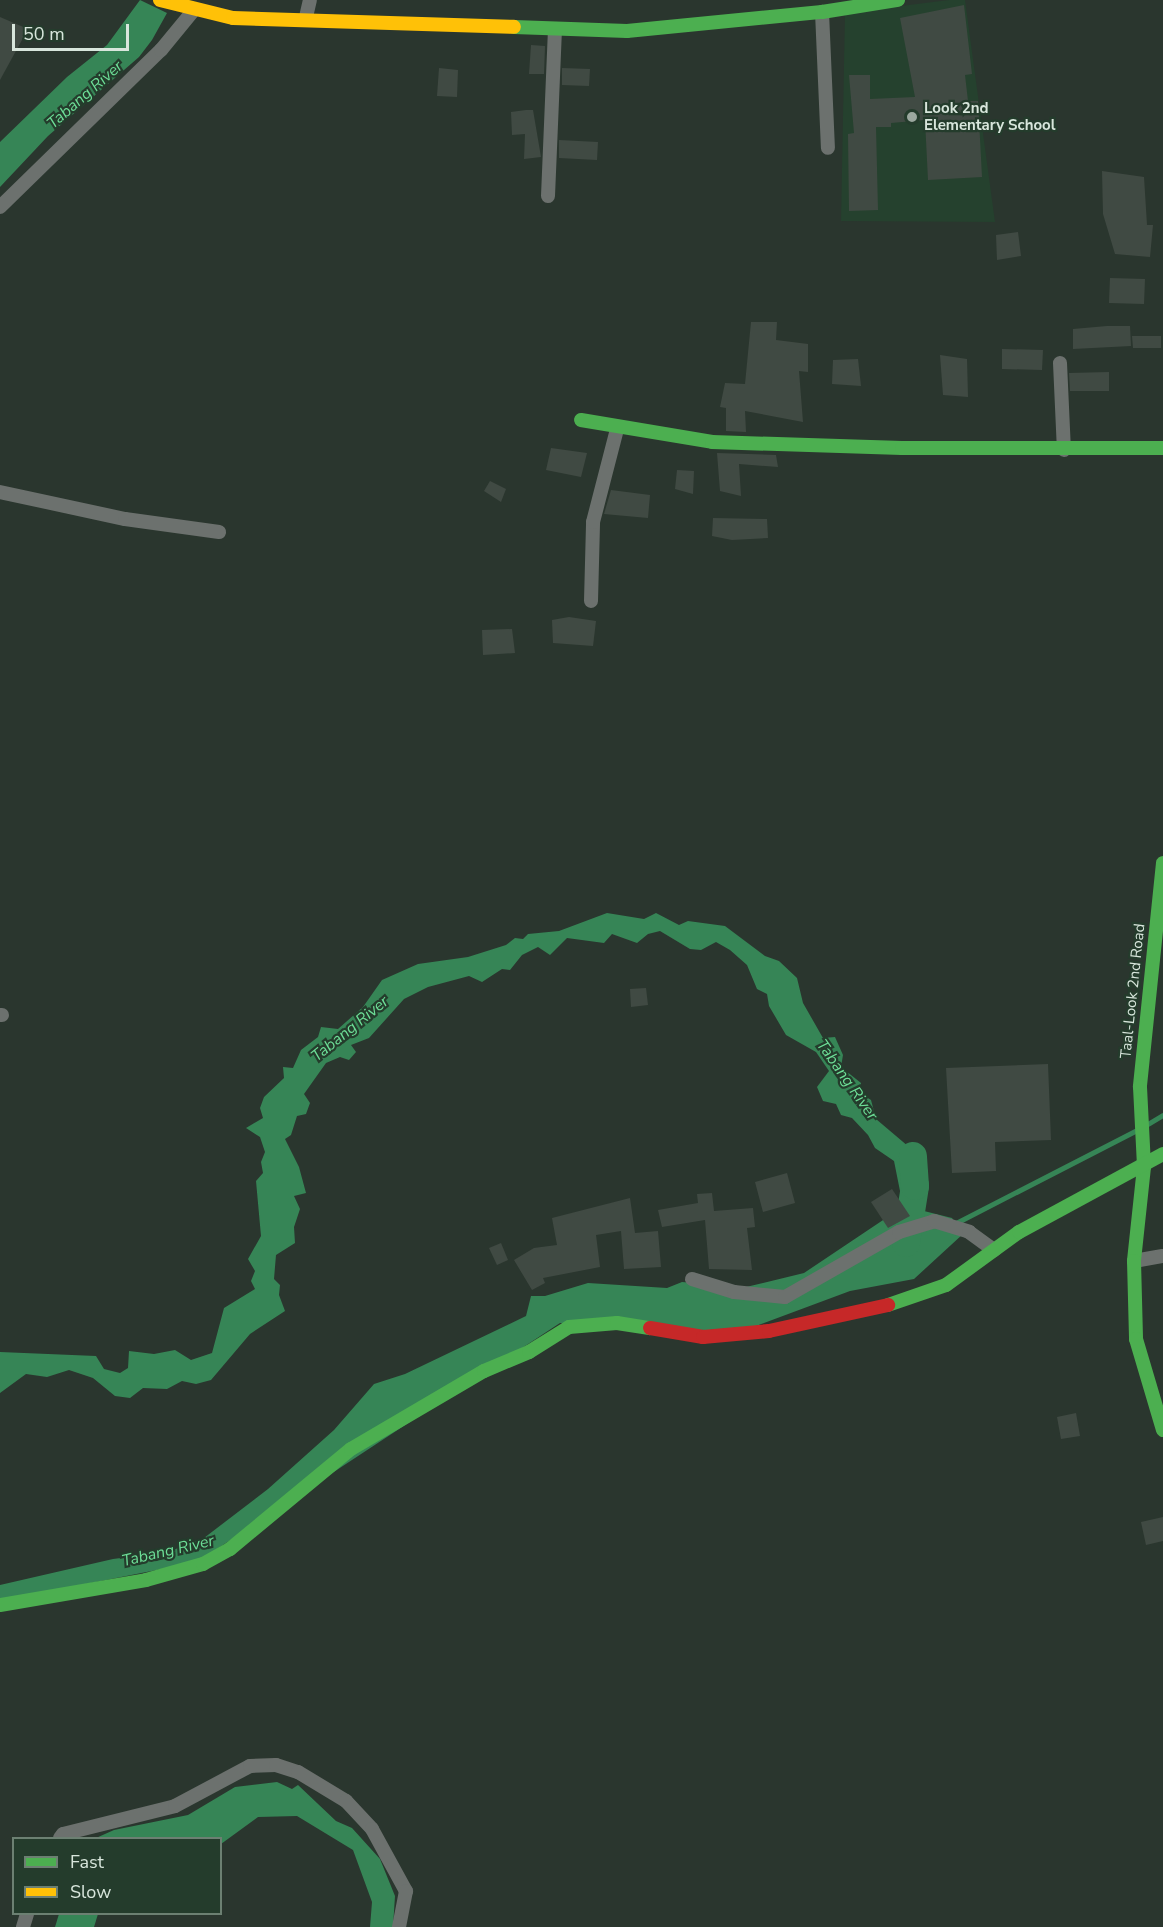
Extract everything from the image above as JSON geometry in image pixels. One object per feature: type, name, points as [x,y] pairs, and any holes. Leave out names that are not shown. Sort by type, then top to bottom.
[{"type":"street","points":[[160,0],[193,11],[233,18],[306,17],[627,31],[822,12],[898,0]]},
{"type":"street","points":[[306,17],[310,0]]},
{"type":"street","points":[[0,207],[161,50],[193,11]]},
{"type":"street","points":[[822,12],[828,148]]},
{"type":"street","points":[[548,196],[555,29]]},
{"type":"street","points":[[1060,363],[1064,450]]},
{"type":"street","points":[[581,420],[617,429],[712,442],[1064,450],[1163,448]]},
{"type":"street","points":[[591,601],[593,522],[617,429]]},
{"type":"street","points":[[0,492],[125,519],[219,532]]},
{"type":"street","name":"Taal-Look 2nd Road","points":[[1163,863],[1140,1087],[1144,1163],[1134,1261],[1136,1339],[1163,1430]]},
{"type":"street","points":[[0,1605],[146,1580],[203,1564],[230,1549],[351,1449],[474,1376],[529,1352],[569,1327],[617,1323],[704,1337],[769,1331],[902,1302],[946,1285],[990,1247],[1163,1154]]},
{"type":"street","points":[[692,1279],[734,1292],[786,1297],[899,1232],[934,1221],[969,1232],[990,1247]]},
{"type":"street","points":[[1134,1261],[1163,1256]]},
{"type":"street","points":[[61,1837],[63,1834],[175,1806],[250,1766],[276,1765],[298,1772],[358,1812],[389,1854],[406,1891],[399,1927]]},
{"type":"shaded area","name":"Look 2nd Elementary School","points":[[965,0],[995,222],[841,221],[845,13]]},
{"type":"water","points":[[140,0],[167,13],[152,40],[139,57],[48,136],[0,187],[0,142],[67,77],[107,45]]},
{"type":"water","points":[[607,913],[644,919],[656,913],[679,925],[688,921],[725,926],[765,956],[779,961],[797,978],[803,1003],[823,1038],[835,1037],[843,1055],[841,1067],[861,1083],[860,1093],[871,1100],[876,1119],[922,1158],[928,1171],[920,1194],[900,1191],[894,1161],[875,1148],[868,1135],[852,1118],[841,1115],[836,1104],[823,1101],[817,1087],[829,1071],[816,1052],[786,1035],[769,1006],[767,994],[757,989],[747,965],[730,950],[716,942],[701,950],[690,949],[660,931],[648,934],[637,943],[612,934],[604,943],[567,938],[550,955],[538,947],[522,955],[510,970],[502,969],[482,982],[469,976],[428,987],[404,999],[369,1038],[351,1045],[356,1052],[349,1060],[340,1057],[326,1063],[304,1094],[310,1103],[306,1114],[297,1116],[291,1135],[285,1139],[299,1167],[306,1193],[294,1196],[300,1209],[294,1227],[295,1243],[276,1255],[274,1279],[280,1285],[279,1295],[285,1311],[250,1334],[211,1380],[196,1384],[182,1381],[167,1389],[143,1388],[130,1398],[115,1396],[93,1378],[69,1370],[47,1377],[26,1374],[0,1393],[0,1352],[96,1356],[104,1369],[120,1373],[128,1368],[129,1351],[154,1354],[175,1350],[191,1360],[212,1353],[224,1308],[255,1289],[251,1281],[255,1271],[248,1259],[261,1236],[256,1181],[263,1173],[261,1162],[265,1152],[260,1137],[246,1128],[263,1118],[260,1108],[264,1097],[284,1078],[283,1067],[293,1068],[301,1050],[318,1037],[321,1027],[338,1029],[363,1007],[382,980],[418,964],[468,957],[506,945],[515,938],[523,939],[528,934],[559,931]]},
{"type":"water","points":[[904,1206],[952,1218],[963,1234],[914,1279],[850,1291],[756,1326],[698,1331],[560,1323],[197,1562],[0,1601],[0,1585],[113,1559],[168,1552],[204,1538],[268,1489],[334,1430],[374,1384],[405,1374],[526,1316],[531,1296],[545,1296],[588,1283],[667,1288],[682,1282],[746,1287],[804,1273]]},
{"type":"water","points":[[277,1782],[292,1789],[298,1785],[336,1821],[352,1828],[380,1859],[395,1896],[393,1927],[370,1927],[372,1902],[353,1850],[297,1816],[258,1817],[222,1843],[222,1837],[98,1837],[114,1830],[188,1815],[235,1787]]},
{"type":"water","points":[[59,1915],[98,1915],[94,1927],[55,1927]]},
{"type":"building","points":[[964,5],[972,74],[965,75],[968,101],[978,101],[982,177],[928,180],[925,120],[891,123],[891,127],[876,127],[878,210],[849,211],[848,134],[854,133],[849,75],[870,75],[870,99],[915,97],[900,18]]},
{"type":"building","points":[[0,17],[28,29],[0,80]]},
{"type":"building","points":[[531,45],[545,46],[544,74],[529,74]]},
{"type":"building","points":[[439,68],[458,70],[457,97],[437,96]]},
{"type":"building","points":[[562,68],[590,69],[589,86],[562,85]]},
{"type":"building","points":[[533,110],[541,157],[524,159],[525,134],[512,135],[511,112]]},
{"type":"building","points":[[559,140],[598,142],[597,160],[559,158]]},
{"type":"building","points":[[1102,171],[1144,177],[1147,225],[1153,225],[1150,257],[1115,254],[1103,214]]},
{"type":"building","points":[[1018,232],[1021,256],[997,260],[996,235]]},
{"type":"building","points":[[1110,278],[1145,279],[1144,304],[1109,303]]},
{"type":"building","points":[[751,322],[777,322],[776,340],[808,344],[808,372],[799,371],[803,422],[745,411],[746,432],[726,431],[726,408],[720,407],[725,383],[745,384]]},
{"type":"building","points":[[1130,326],[1131,346],[1073,349],[1073,329]]},
{"type":"building","points":[[1132,336],[1161,336],[1161,348],[1133,348]]},
{"type":"building","points":[[1002,349],[1043,350],[1042,370],[1002,369]]},
{"type":"building","points":[[940,355],[967,359],[968,397],[943,395]]},
{"type":"building","points":[[858,359],[861,386],[832,384],[833,360]]},
{"type":"building","points":[[1109,372],[1109,391],[1070,391],[1069,373]]},
{"type":"building","points":[[551,448],[587,453],[581,477],[546,470]]},
{"type":"building","points":[[717,453],[776,455],[778,467],[739,464],[741,496],[720,491]]},
{"type":"building","points":[[677,470],[694,471],[693,494],[675,489]]},
{"type":"building","points":[[490,481],[506,489],[501,502],[484,491]]},
{"type":"building","points":[[611,490],[650,495],[648,518],[604,514]]},
{"type":"building","points":[[713,518],[767,519],[768,538],[732,540],[712,536]]},
{"type":"building","points":[[569,617],[596,621],[593,646],[553,643],[552,620]]},
{"type":"building","points":[[512,629],[515,653],[483,655],[482,630]]},
{"type":"building","points":[[646,988],[648,1005],[631,1007],[630,989]]},
{"type":"building","points":[[1048,1064],[1051,1140],[995,1142],[996,1171],[952,1173],[946,1068]]},
{"type":"building","points":[[787,1173],[795,1203],[763,1212],[755,1182]]},
{"type":"building","points":[[892,1189],[910,1216],[888,1228],[871,1202]]},
{"type":"building","points":[[712,1193],[714,1211],[753,1208],[755,1227],[747,1228],[752,1270],[709,1269],[705,1220],[662,1227],[658,1210],[698,1203],[697,1194]]},
{"type":"building","points":[[630,1198],[635,1233],[658,1231],[661,1267],[624,1269],[621,1231],[596,1235],[600,1267],[543,1278],[545,1283],[532,1290],[514,1260],[534,1248],[557,1245],[552,1218]]},
{"type":"building","points":[[501,1243],[508,1260],[497,1265],[489,1248]]},
{"type":"building","points":[[1076,1413],[1080,1436],[1061,1439],[1057,1417]]},
{"type":"building","points":[[1163,1517],[1163,1541],[1146,1545],[1141,1522]]},
{"type":"waterway","points":[[1148,1124],[1163,1115]]},
{"type":"waterway","points":[[956,1223],[1137,1130]]},
{"type":"waterway","name":"Tabang River","points":[[906,1243],[915,1186],[913,1156]]},
{"type":"traffic: fast","points":[[514,27],[627,31],[822,12],[898,0]]},
{"type":"traffic: fast","points":[[581,420],[712,442],[902,448],[1163,448]]},
{"type":"traffic: fast","points":[[1163,863],[1140,1087],[1144,1167],[1134,1261],[1136,1339],[1163,1430]]},
{"type":"traffic: fast","points":[[888,1305],[946,1285],[1019,1232],[1163,1154]]},
{"type":"traffic: fast","points":[[0,1605],[146,1580],[203,1564],[230,1549],[351,1449],[484,1371],[529,1352],[569,1327],[617,1323],[650,1328]]},
{"type":"traffic: slow","points":[[160,0],[233,18],[514,27]]},
{"type":"traffic: jam","points":[[650,1328],[703,1337],[769,1331],[888,1305]]},
{"type":"place","name":"Look 2nd Elementary School","points":[[912,117]]}]
